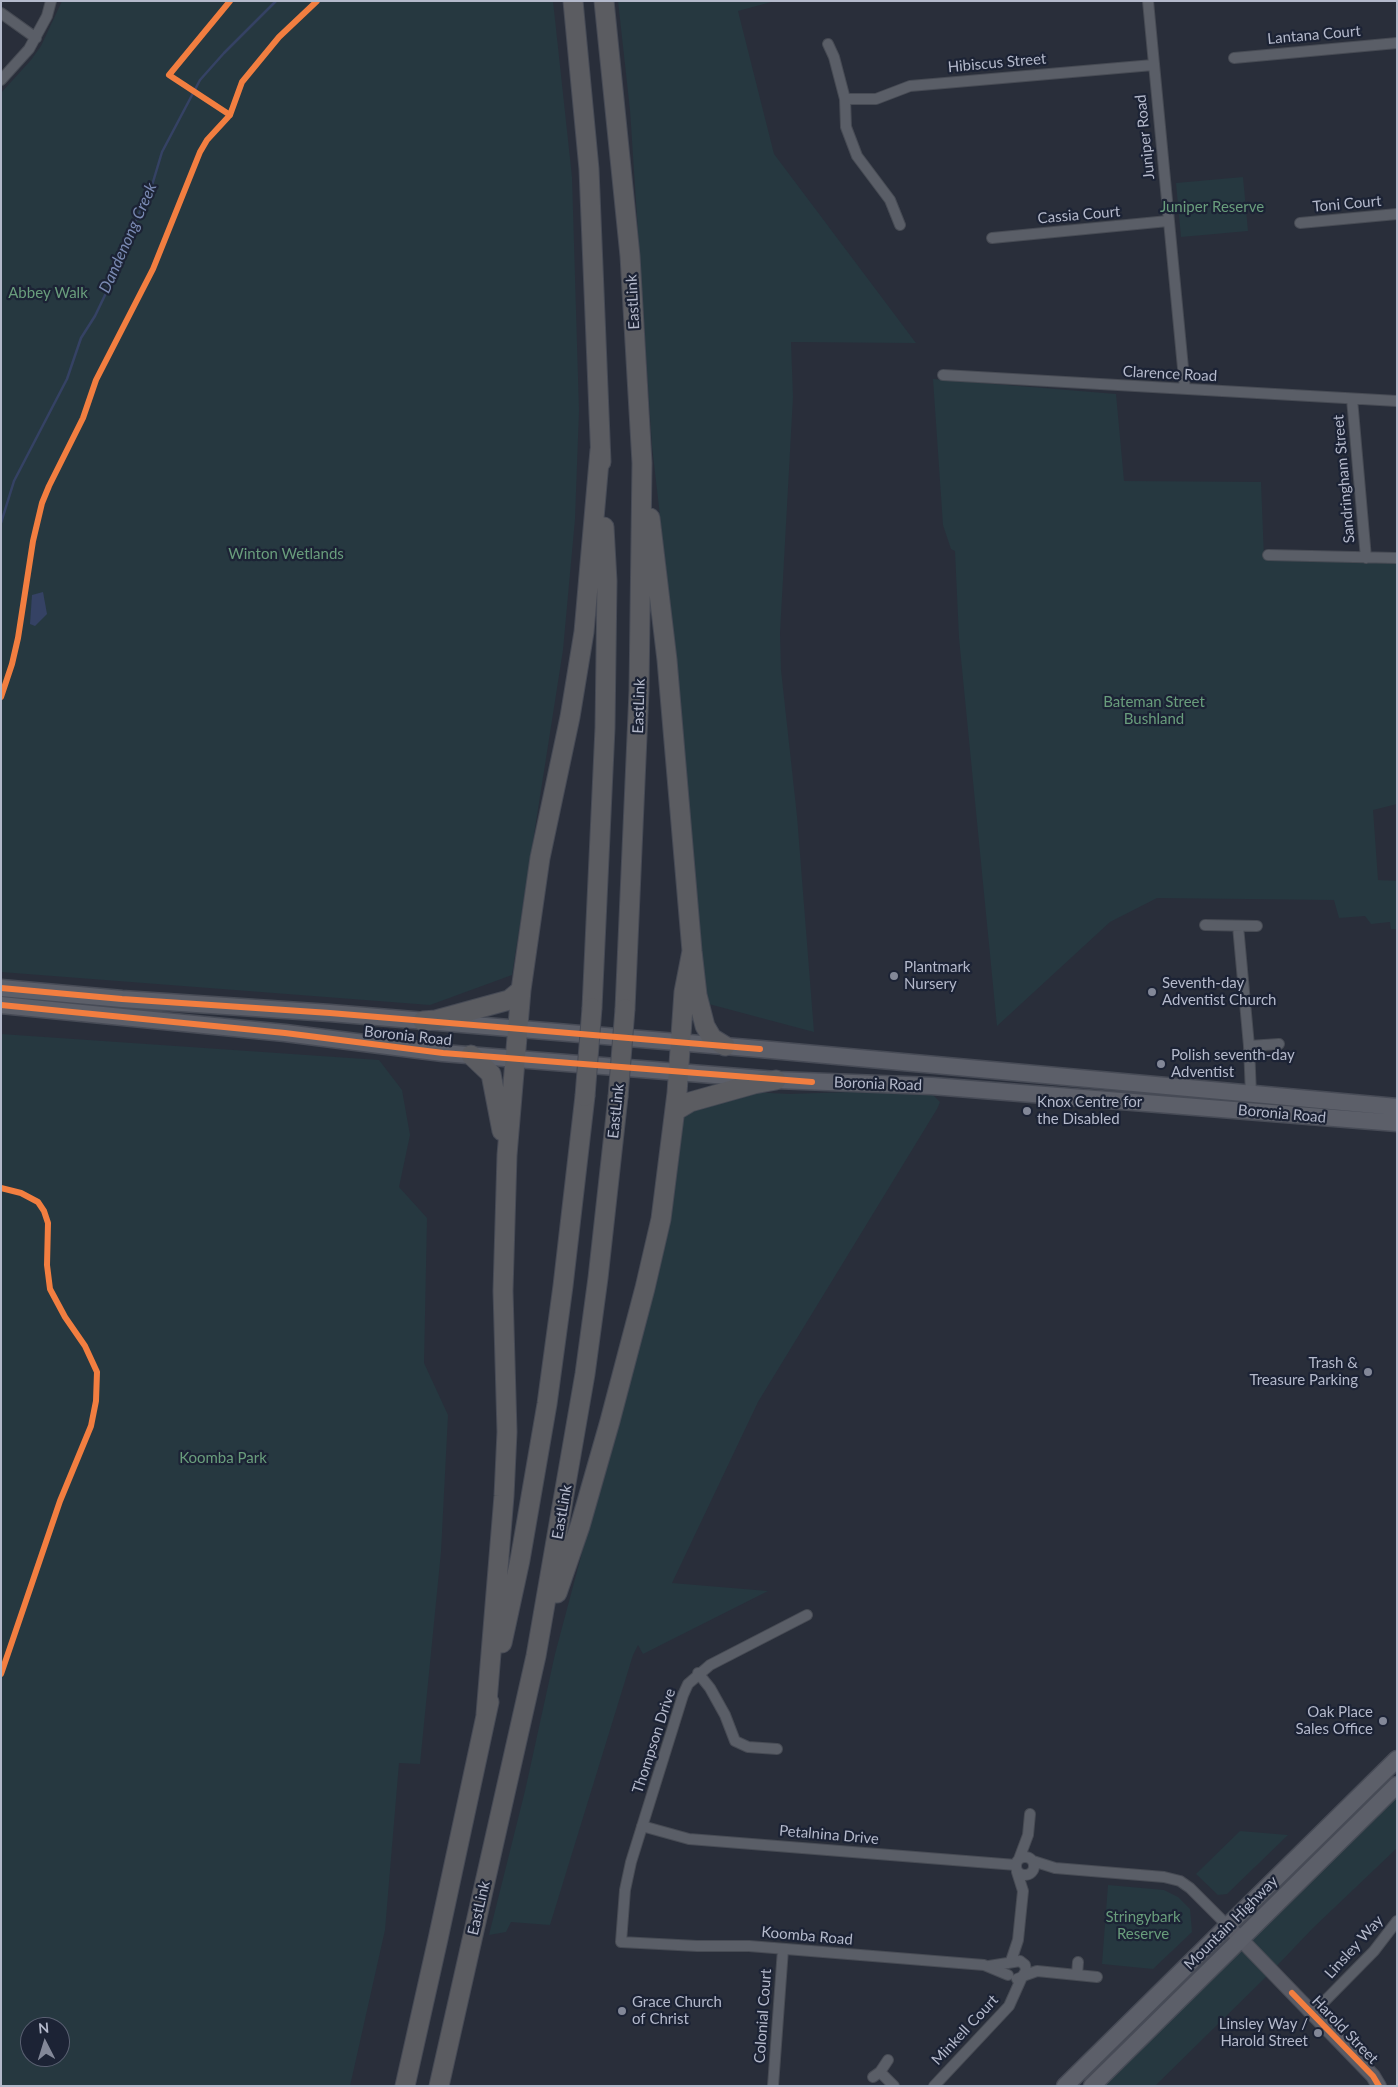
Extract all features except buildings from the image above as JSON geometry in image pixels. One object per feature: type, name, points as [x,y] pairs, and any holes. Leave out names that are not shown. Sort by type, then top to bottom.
[{"type":"highway","points":[[405,2086],[520,1560],[563,1286],[585,1096],[592,1008],[605,728],[607,581],[589,169],[573,1]]},
{"type":"highway","name":"EastLink","points":[[439,2086],[536,1656],[585,1374],[598,1278],[618,1097],[625,1009],[639,691],[642,463],[630,256],[604,1]]},
{"type":"highway","points":[[486,1714],[504,1496],[507,1432],[503,1291],[506,1155],[521,990],[540,858],[570,717],[584,632],[600,450]]},
{"type":"highway","points":[[642,463],[656,557],[667,660],[697,995],[705,1026],[712,1038],[725,1046]]},
{"type":"highway","points":[[536,1656],[580,1526],[645,1288],[661,1219],[675,1111],[684,992],[692,951]]},
{"type":"highway","points":[[423,1021],[436,1020],[509,1000],[521,990]]},
{"type":"highway","points":[[471,1055],[491,1074],[506,1155]]},
{"type":"highway","points":[[675,1111],[690,1102],[746,1086],[776,1080]]},
{"type":"main road","name":"Boronia Road","points":[[1,988],[681,1042],[1397,1107]]},
{"type":"main road","points":[[120,1016],[122,999]]},
{"type":"main road","name":"Boronia Road","points":[[1,1005],[285,1033],[388,1047],[471,1055],[776,1080],[949,1087],[1397,1123]]},
{"type":"main road","points":[[838,1057],[842,1069],[866,1083]]},
{"type":"main road","points":[[949,1087],[951,1067]]},
{"type":"main road","points":[[1079,1077],[1088,1098]]},
{"type":"main road","name":"Mountain Highway","points":[[1065,2086],[1397,1759]]},
{"type":"main road","name":"Mountain Highway","points":[[1092,2086],[1397,1786]]},
{"type":"main road","points":[[1353,1802],[1366,1815]]},
{"type":"street","points":[[1,80],[19,62],[36,38],[52,1]]},
{"type":"street","name":"Juniper Road","points":[[1148,1],[1184,389]]},
{"type":"street","points":[[1,13],[36,38]]},
{"type":"street","name":"Lantana Court","points":[[1234,58],[1397,43]]},
{"type":"street","points":[[828,44],[834,57],[846,99],[846,127],[857,156],[890,200],[900,225]]},
{"type":"street","name":"Hibiscus Street","points":[[846,99],[876,98],[910,86],[1154,65]]},
{"type":"street","name":"Toni Court","points":[[1300,223],[1397,214]]},
{"type":"street","name":"Cassia Court","points":[[992,238],[1168,221]]},
{"type":"street","name":"Clarence Road","points":[[943,375],[1397,401]]},
{"type":"street","name":"Sandringham Street","points":[[1352,398],[1366,558]]},
{"type":"street","points":[[1268,555],[1397,558]]},
{"type":"street","points":[[1205,925],[1257,926]]},
{"type":"street","points":[[1238,926],[1249,1046],[1250,1095]]},
{"type":"street","points":[[1249,1046],[1279,1044]]},
{"type":"street","name":"Thompson Drive","points":[[621,1942],[626,1880],[688,1684],[710,1664],[806,1615]]},
{"type":"street","points":[[698,1673],[710,1688],[725,1715],[736,1741],[748,1747],[777,1749]]},
{"type":"street","points":[[1018,1940],[1023,1970],[1017,1979],[1009,1976],[1006,1970],[1011,1962],[1018,1940],[1023,1891],[1034,1867],[1028,1835],[1030,1814]]},
{"type":"street","name":"Petalnina Drive","points":[[642,1826],[689,1839],[1017,1865]]},
{"type":"street","points":[[1023,1891],[1017,1865],[1028,1835]]},
{"type":"street","points":[[1017,1865],[1027,1857],[1055,1868],[1164,1877],[1180,1881],[1190,1888],[1228,1926]]},
{"type":"street","points":[[1017,1865],[1022,1875],[1055,1868]]},
{"type":"street","name":"Linsley Way","points":[[1312,2014],[1374,1951],[1393,1936],[1397,1921]]},
{"type":"street","name":"Harold Street","points":[[1228,1926],[1373,2076],[1379,2086]]},
{"type":"street","name":"Koomba Road","points":[[621,1942],[783,1949],[989,1966],[1011,1962]]},
{"type":"street","name":"Colonial Court","points":[[773,2086],[783,1949]]},
{"type":"street","points":[[1011,1962],[1020,1961],[1023,1970]]},
{"type":"street","points":[[1077,1975],[1078,1962]]},
{"type":"street","name":"Koomba Road","points":[[989,1966],[1009,1976]]},
{"type":"street","points":[[1023,1970],[1097,1977]]},
{"type":"street","name":"Minkell Court","points":[[934,2086],[1009,2006],[1023,1970]]},
{"type":"street","name":"Minkell Court","points":[[1009,1976],[1014,1992]]},
{"type":"street","points":[[888,2060],[877,2075],[894,2086]]},
{"type":"green space","name":"Winton Wetlands","points":[[62,1],[553,1],[572,177],[579,411],[575,519],[563,650],[512,975],[430,1005],[1,972],[1,93],[41,46]]},
{"type":"green space","points":[[618,1],[775,1],[738,11],[774,154],[916,343],[791,342],[793,397],[780,633],[781,670],[797,816],[814,1032],[705,1003],[670,603],[652,446],[630,110]]},
{"type":"green space","name":"Juniper Reserve","points":[[1243,177],[1248,231],[1181,237],[1176,183]]},
{"type":"green space","name":"Bateman Street Bushland","points":[[933,379],[1116,394],[1124,481],[1261,482],[1264,558],[1397,562],[1397,804],[1373,810],[1378,880],[1397,881],[1397,929],[1391,929],[1390,922],[1371,924],[1365,916],[1339,918],[1334,900],[1157,898],[1110,922],[997,1026],[959,638],[955,551],[951,549],[943,525]]},
{"type":"green space","name":"Koomba Park","points":[[1,1034],[379,1060],[402,1090],[410,1135],[399,1187],[427,1218],[424,1363],[448,1415],[441,1552],[420,1764],[399,1763],[385,1930],[350,2086],[1,2086]]},
{"type":"green space","points":[[751,1092],[789,1094],[850,1092],[933,1095],[940,1102],[758,1402],[672,1583],[768,1591],[643,1654],[638,1645],[633,1655],[550,1925],[511,1922],[506,1932],[489,1935],[525,1791],[555,1654],[652,1290],[682,1116],[692,1107]]},
{"type":"green space","points":[[1397,1785],[1397,1848],[1313,1928],[1155,2086],[1093,2086]]},
{"type":"green space","points":[[1240,1831],[1288,1835],[1227,1894],[1218,1895],[1196,1874]]},
{"type":"green space","name":"Stringybark Reserve","points":[[1108,1885],[1164,1890],[1178,1897],[1190,1909],[1192,1932],[1153,1969],[1102,1964]]},
{"type":"water","points":[[43,592],[47,614],[35,626],[30,624],[32,595]]},
{"type":"waterway","name":"Dandenong Creek","points":[[1,523],[14,481],[67,379],[81,338],[95,316],[119,266],[132,228],[150,192],[162,152],[200,80],[276,1]]},
{"type":"cycle path","points":[[230,1],[169,75],[230,115]]},
{"type":"cycle path","points":[[1,697],[18,638],[33,541],[42,503],[83,418],[96,380],[153,269],[200,152],[207,140],[230,115],[242,82],[279,37],[317,1]]},
{"type":"cycle path","points":[[1,988],[760,1049]]},
{"type":"cycle path","points":[[1,1005],[285,1033],[443,1053],[812,1082]]},
{"type":"cycle path","points":[[1,1188],[21,1193],[38,1202],[44,1211],[48,1223],[47,1265],[50,1289],[65,1317],[85,1346],[97,1372],[96,1401],[91,1426],[60,1501],[1,1674]]},
{"type":"cycle path","points":[[1292,1993],[1373,2076],[1379,2086]]},
{"type":"place","name":"Plantmark Nursery","points":[[894,976]]},
{"type":"place","name":"Seventh-day Adventist Church","points":[[1152,992]]},
{"type":"place","name":"Polish seventh-day Adventist","points":[[1161,1064]]},
{"type":"place","name":"Knox Centre for the Disabled","points":[[1027,1111]]},
{"type":"place","name":"Trash & Treasure Parking","points":[[1368,1372]]},
{"type":"place","name":"Oak Place Sales Office","points":[[1383,1721]]},
{"type":"place","name":"Grace Church of Christ","points":[[622,2011]]},
{"type":"place","name":"Linsley Way / Harold Street","points":[[1318,2033]]},
{"type":"park label","name":"Abbey Walk","points":[[48,293]]}]
